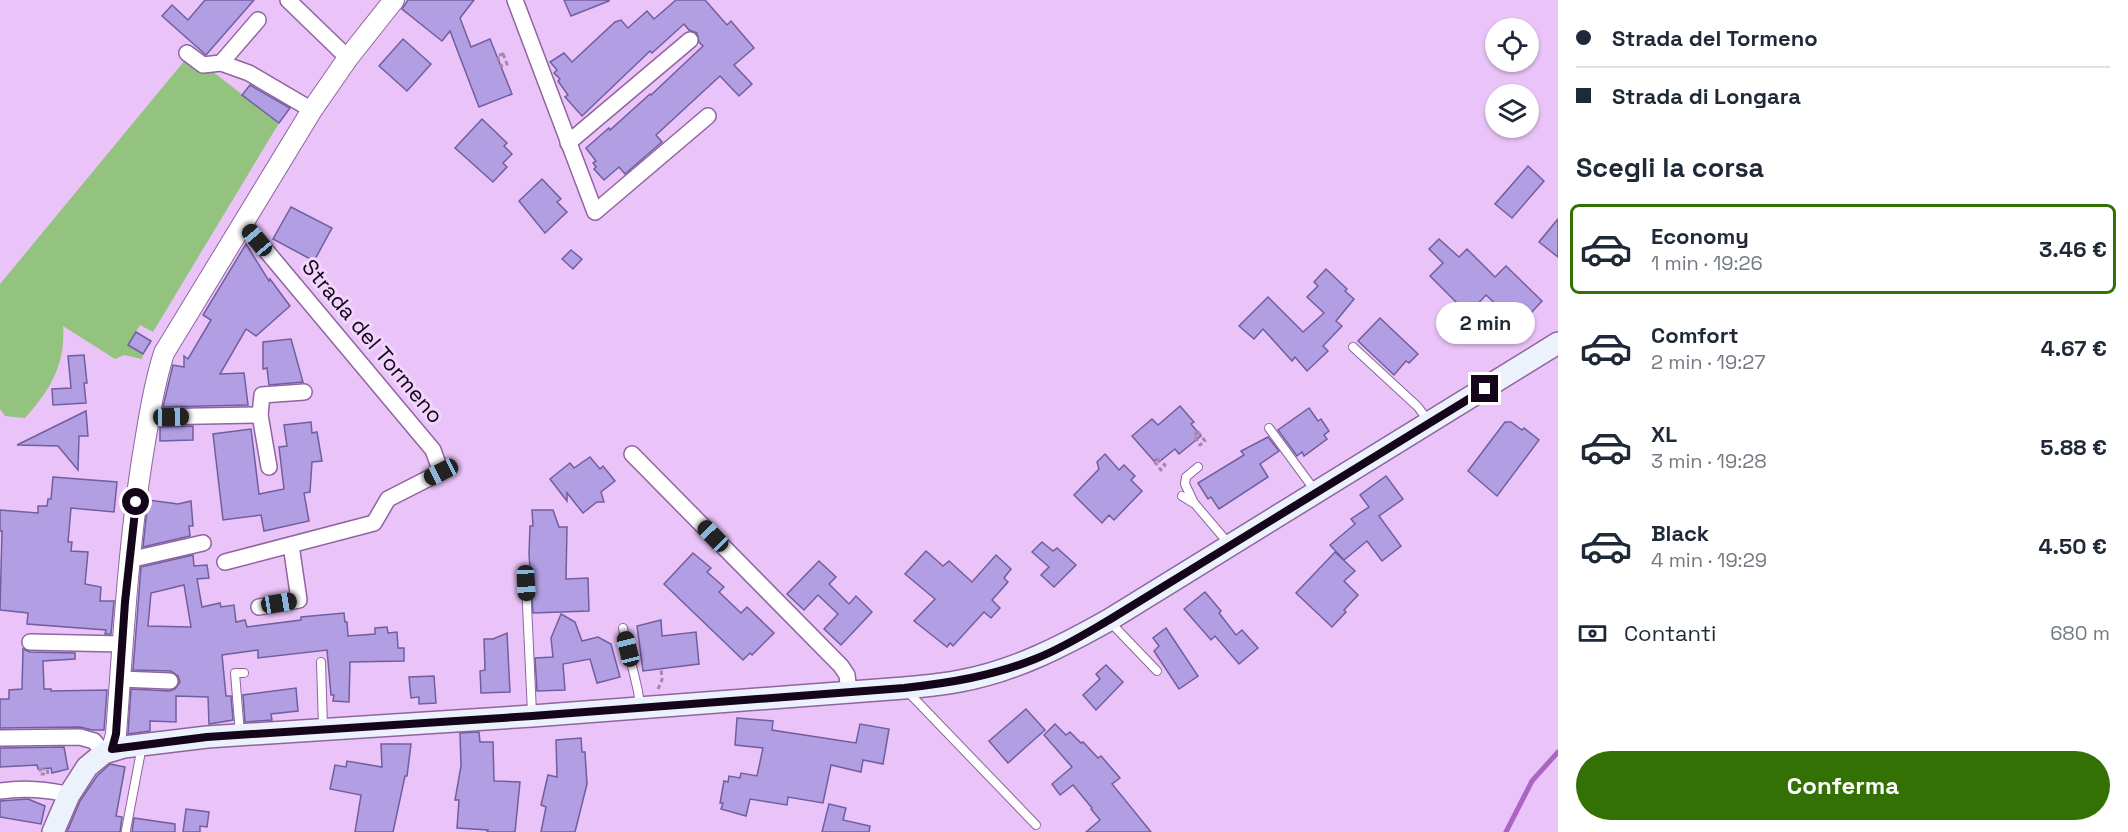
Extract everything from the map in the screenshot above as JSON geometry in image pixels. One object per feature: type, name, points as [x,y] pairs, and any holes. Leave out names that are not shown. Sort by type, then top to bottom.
[{"type":"main road","points":[[53,832],[69,795],[87,767],[108,751],[142,745],[240,735],[904,688],[960,681],[1012,668],[1059,648],[1109,620],[1558,343]]},
{"type":"street","points":[[288,0],[348,58]]},
{"type":"street","points":[[0,738],[80,737],[94,741],[108,751],[116,734],[129,560],[149,417],[156,378],[164,353],[312,110],[348,58],[394,0]]},
{"type":"street","points":[[515,0],[595,212],[708,116]]},
{"type":"street","points":[[221,63],[258,20]]},
{"type":"street","points":[[568,143],[690,40]]},
{"type":"street","points":[[187,53],[203,65],[221,63],[249,73],[312,110]]},
{"type":"street","name":"Strada del Tormeno","points":[[225,562],[374,523],[388,499],[441,472],[433,450],[243,223]]},
{"type":"street","points":[[269,467],[260,415],[262,395],[304,392]]},
{"type":"street","points":[[149,417],[260,415]]},
{"type":"street","points":[[632,454],[841,666],[847,675],[849,692]]},
{"type":"street","points":[[129,560],[203,543]]},
{"type":"street","points":[[259,607],[299,600],[291,545]]},
{"type":"street","points":[[30,642],[122,644]]},
{"type":"street","points":[[120,679],[170,681]]},
{"type":"street","points":[[0,791],[34,790],[61,792],[69,795]]},
{"type":"lane","points":[[1353,347],[1418,407],[1430,423]]},
{"type":"lane","points":[[1269,428],[1316,492]]},
{"type":"lane","points":[[1198,467],[1186,477],[1185,484],[1195,504],[1230,546]]},
{"type":"lane","points":[[1182,496],[1195,504]]},
{"type":"lane","points":[[526,583],[532,716]]},
{"type":"lane","points":[[1109,620],[1157,671]]},
{"type":"lane","points":[[623,628],[640,708]]},
{"type":"lane","points":[[321,662],[323,730]]},
{"type":"lane","points":[[240,735],[235,673],[244,673]]},
{"type":"lane","points":[[904,688],[1036,825]]},
{"type":"lane","points":[[126,830],[142,745]]},
{"type":"path","points":[[657,689],[662,680],[661,668]]},
{"type":"green space","points":[[190,54],[279,123],[153,332],[140,325],[128,345],[143,354],[142,359],[124,355],[115,359],[63,326],[62,352],[49,387],[25,418],[5,416],[0,409],[0,284]]},
{"type":"building","points":[[205,0],[254,0],[206,55],[162,16],[172,5],[188,20]]},
{"type":"building","points":[[408,0],[474,0],[460,18],[471,47],[490,39],[512,94],[479,107],[450,31],[442,41],[402,9]]},
{"type":"building","points":[[564,0],[609,0],[609,1],[571,16]]},
{"type":"building","points":[[676,0],[705,0],[727,25],[731,21],[754,48],[734,65],[752,84],[739,96],[720,76],[656,135],[662,142],[625,174],[619,167],[604,180],[594,169],[596,167],[593,163],[596,161],[586,148],[651,95],[703,46],[699,42],[697,33],[689,30],[684,24],[652,53],[650,51],[582,116],[565,97],[568,95],[558,81],[560,79],[554,73],[557,70],[550,62],[564,53],[572,62],[615,22],[621,20],[628,28],[647,11],[654,19]]},
{"type":"building","points":[[403,39],[431,64],[407,91],[379,66]]},
{"type":"building","points":[[250,85],[290,108],[279,123],[242,95]]},
{"type":"building","points":[[482,119],[507,143],[504,146],[512,154],[503,163],[507,167],[493,182],[455,148]]},
{"type":"building","points":[[1528,166],[1544,181],[1512,218],[1495,204]]},
{"type":"building","points":[[542,179],[561,199],[557,202],[567,212],[545,233],[519,201]]},
{"type":"building","points":[[291,207],[332,228],[314,261],[273,239]]},
{"type":"building","points":[[1558,219],[1558,257],[1539,242]]},
{"type":"building","points":[[1439,239],[1459,257],[1467,249],[1495,277],[1506,266],[1542,301],[1519,326],[1486,295],[1468,314],[1430,276],[1443,263],[1429,249]]},
{"type":"building","points":[[246,244],[269,281],[270,279],[290,306],[256,336],[246,329],[220,374],[244,373],[248,405],[163,407],[173,365],[184,367],[184,356],[188,359],[211,320],[203,315]]},
{"type":"building","points":[[571,250],[582,259],[573,269],[562,259]]},
{"type":"building","points":[[1326,269],[1354,299],[1336,321],[1342,326],[1323,346],[1328,351],[1307,371],[1295,357],[1292,361],[1263,329],[1254,339],[1239,326],[1268,297],[1303,332],[1324,313],[1307,297],[1318,286],[1314,282]]},
{"type":"building","points":[[1380,318],[1418,354],[1409,363],[1406,361],[1394,375],[1358,341]]},
{"type":"building","points":[[136,332],[151,341],[143,354],[128,345]]},
{"type":"building","points":[[291,339],[303,382],[269,385],[267,368],[263,369],[263,342]]},
{"type":"building","points":[[84,355],[87,383],[84,383],[86,403],[53,405],[52,389],[71,388],[68,356]]},
{"type":"building","points":[[1180,406],[1194,422],[1191,424],[1201,436],[1179,454],[1175,449],[1159,462],[1157,459],[1154,461],[1132,436],[1152,419],[1158,425]]},
{"type":"building","points":[[1309,408],[1318,421],[1321,419],[1329,431],[1324,435],[1327,439],[1304,456],[1302,452],[1297,456],[1278,430]]},
{"type":"building","points":[[86,411],[88,436],[79,436],[78,470],[58,446],[17,445]]},
{"type":"building","points":[[311,422],[312,433],[317,432],[322,461],[312,462],[310,492],[304,493],[309,521],[264,531],[261,515],[223,520],[213,434],[251,429],[259,494],[284,489],[279,447],[287,446],[284,425]]},
{"type":"building","points":[[1505,422],[1511,422],[1522,430],[1524,428],[1539,440],[1497,496],[1468,471]]},
{"type":"building","points":[[193,426],[193,440],[160,441],[160,427]]},
{"type":"building","points":[[1268,437],[1279,451],[1260,464],[1268,477],[1219,509],[1211,497],[1208,499],[1198,483],[1244,455],[1241,451]]},
{"type":"building","points":[[1105,454],[1119,470],[1124,465],[1135,476],[1131,480],[1142,491],[1114,520],[1109,515],[1102,523],[1074,495],[1099,469],[1097,462]]},
{"type":"building","points":[[590,457],[600,469],[603,466],[615,481],[601,492],[604,502],[597,502],[583,513],[567,493],[567,501],[550,479],[570,463],[574,468]]},
{"type":"building","points":[[1386,476],[1403,499],[1379,516],[1401,546],[1382,561],[1367,541],[1344,560],[1330,545],[1355,524],[1351,519],[1369,507],[1360,495]]},
{"type":"building","points":[[53,477],[117,482],[114,512],[71,508],[68,542],[72,542],[71,551],[88,552],[85,584],[101,587],[100,601],[114,601],[111,634],[105,634],[106,630],[27,624],[28,613],[0,610],[2,531],[0,531],[0,510],[38,513],[38,506],[47,506],[48,499],[51,499]]},
{"type":"building","points":[[148,500],[178,504],[191,501],[193,526],[189,526],[190,536],[143,547]]},
{"type":"building","points":[[532,510],[553,510],[559,527],[567,527],[566,579],[588,578],[589,611],[533,613],[529,554],[530,526],[533,526]]},
{"type":"building","points":[[1042,542],[1053,551],[1057,548],[1076,565],[1054,587],[1041,575],[1049,567],[1032,552]]},
{"type":"building","points":[[926,551],[943,566],[949,561],[972,582],[996,555],[1011,569],[1004,578],[1008,582],[992,600],[1000,608],[991,618],[984,612],[953,646],[950,643],[947,647],[914,621],[935,599],[905,574]]},
{"type":"building","points":[[1335,552],[1355,571],[1344,581],[1358,595],[1332,627],[1296,593]]},
{"type":"building","points":[[693,553],[711,568],[707,572],[724,587],[719,592],[741,613],[747,607],[774,633],[752,655],[750,653],[743,660],[664,584]]},
{"type":"building","points":[[193,555],[194,566],[207,565],[209,578],[197,579],[202,607],[220,603],[221,607],[234,605],[236,622],[245,620],[247,627],[301,620],[301,617],[344,613],[348,636],[375,634],[375,628],[387,627],[388,633],[397,632],[398,648],[404,648],[404,661],[350,662],[349,702],[333,701],[327,650],[258,658],[258,650],[222,655],[226,696],[231,696],[233,720],[209,724],[208,697],[176,696],[176,722],[150,721],[150,731],[128,734],[131,689],[170,691],[175,689],[180,682],[178,676],[171,671],[133,670],[141,567]],"holes":[[[184,585],[191,627],[148,626],[151,593]]]},
{"type":"building","points":[[819,561],[836,577],[829,584],[849,604],[856,596],[872,612],[841,645],[824,629],[838,614],[818,595],[804,610],[787,594]]},
{"type":"building","points":[[1205,592],[1221,611],[1219,613],[1236,635],[1242,630],[1258,648],[1239,664],[1215,636],[1211,640],[1184,609]]},
{"type":"building","points":[[561,614],[575,622],[582,641],[598,637],[611,644],[620,677],[597,683],[590,659],[563,664],[565,690],[537,691],[535,658],[553,657],[551,638]]},
{"type":"building","points":[[661,620],[662,636],[696,632],[699,664],[643,671],[637,626]]},
{"type":"building","points":[[1166,628],[1198,676],[1179,689],[1154,651],[1159,646],[1153,638]]},
{"type":"building","points":[[507,633],[510,692],[481,693],[480,671],[485,670],[484,639],[493,639]]},
{"type":"building","points":[[23,649],[30,652],[75,653],[75,659],[43,661],[44,689],[51,689],[51,691],[107,690],[104,730],[80,727],[0,728],[0,699],[9,699],[9,690],[22,689]]},
{"type":"building","points":[[1106,665],[1123,682],[1096,710],[1083,695],[1100,679],[1096,674]]},
{"type":"building","points":[[434,676],[436,703],[419,704],[419,697],[411,698],[409,677]]},
{"type":"building","points":[[296,688],[298,711],[271,714],[272,720],[245,722],[243,695]]},
{"type":"building","points":[[1026,709],[1045,730],[1008,763],[989,741]]},
{"type":"building","points":[[737,718],[773,721],[772,730],[856,743],[860,724],[889,729],[883,764],[863,760],[861,772],[831,765],[823,803],[788,797],[787,805],[750,799],[746,816],[721,809],[724,781],[728,782],[729,776],[740,778],[741,773],[757,776],[763,748],[735,745]]},
{"type":"building","points":[[1055,724],[1066,735],[1070,732],[1081,743],[1083,742],[1098,758],[1101,756],[1120,778],[1112,784],[1151,832],[1086,832],[1100,820],[1092,808],[1073,785],[1060,795],[1052,784],[1072,767],[1044,735]]},
{"type":"building","points":[[479,732],[480,742],[493,742],[494,781],[520,782],[515,832],[487,832],[488,830],[457,828],[459,800],[455,800],[461,766],[460,733]]},
{"type":"building","points":[[581,738],[582,752],[585,752],[587,784],[575,832],[541,832],[546,807],[541,805],[548,775],[557,777],[556,740]]},
{"type":"building","points":[[381,744],[411,744],[407,776],[405,776],[393,832],[355,832],[361,795],[330,789],[335,765],[346,767],[347,761],[382,767]]},
{"type":"building","points":[[64,747],[68,769],[52,773],[51,768],[38,769],[37,765],[0,767],[0,748]]},
{"type":"building","points":[[110,764],[125,767],[116,816],[122,817],[120,832],[67,832],[80,801],[97,776]]},
{"type":"building","points":[[28,799],[45,806],[41,824],[0,817],[0,801]]},
{"type":"building","points":[[829,804],[846,808],[843,820],[870,826],[869,832],[822,832]]},
{"type":"building","points":[[186,809],[209,812],[207,827],[200,826],[200,832],[183,832]]},
{"type":"building","points":[[134,818],[175,824],[175,832],[132,832]]},
{"type":"waterway","points":[[1506,832],[1532,781],[1558,752]]},
{"type":"route","points":[[136,502],[125,602],[116,734],[112,749],[207,737],[532,716],[904,688],[960,681],[1012,668],[1059,648],[1109,620],[1485,389]]}]
